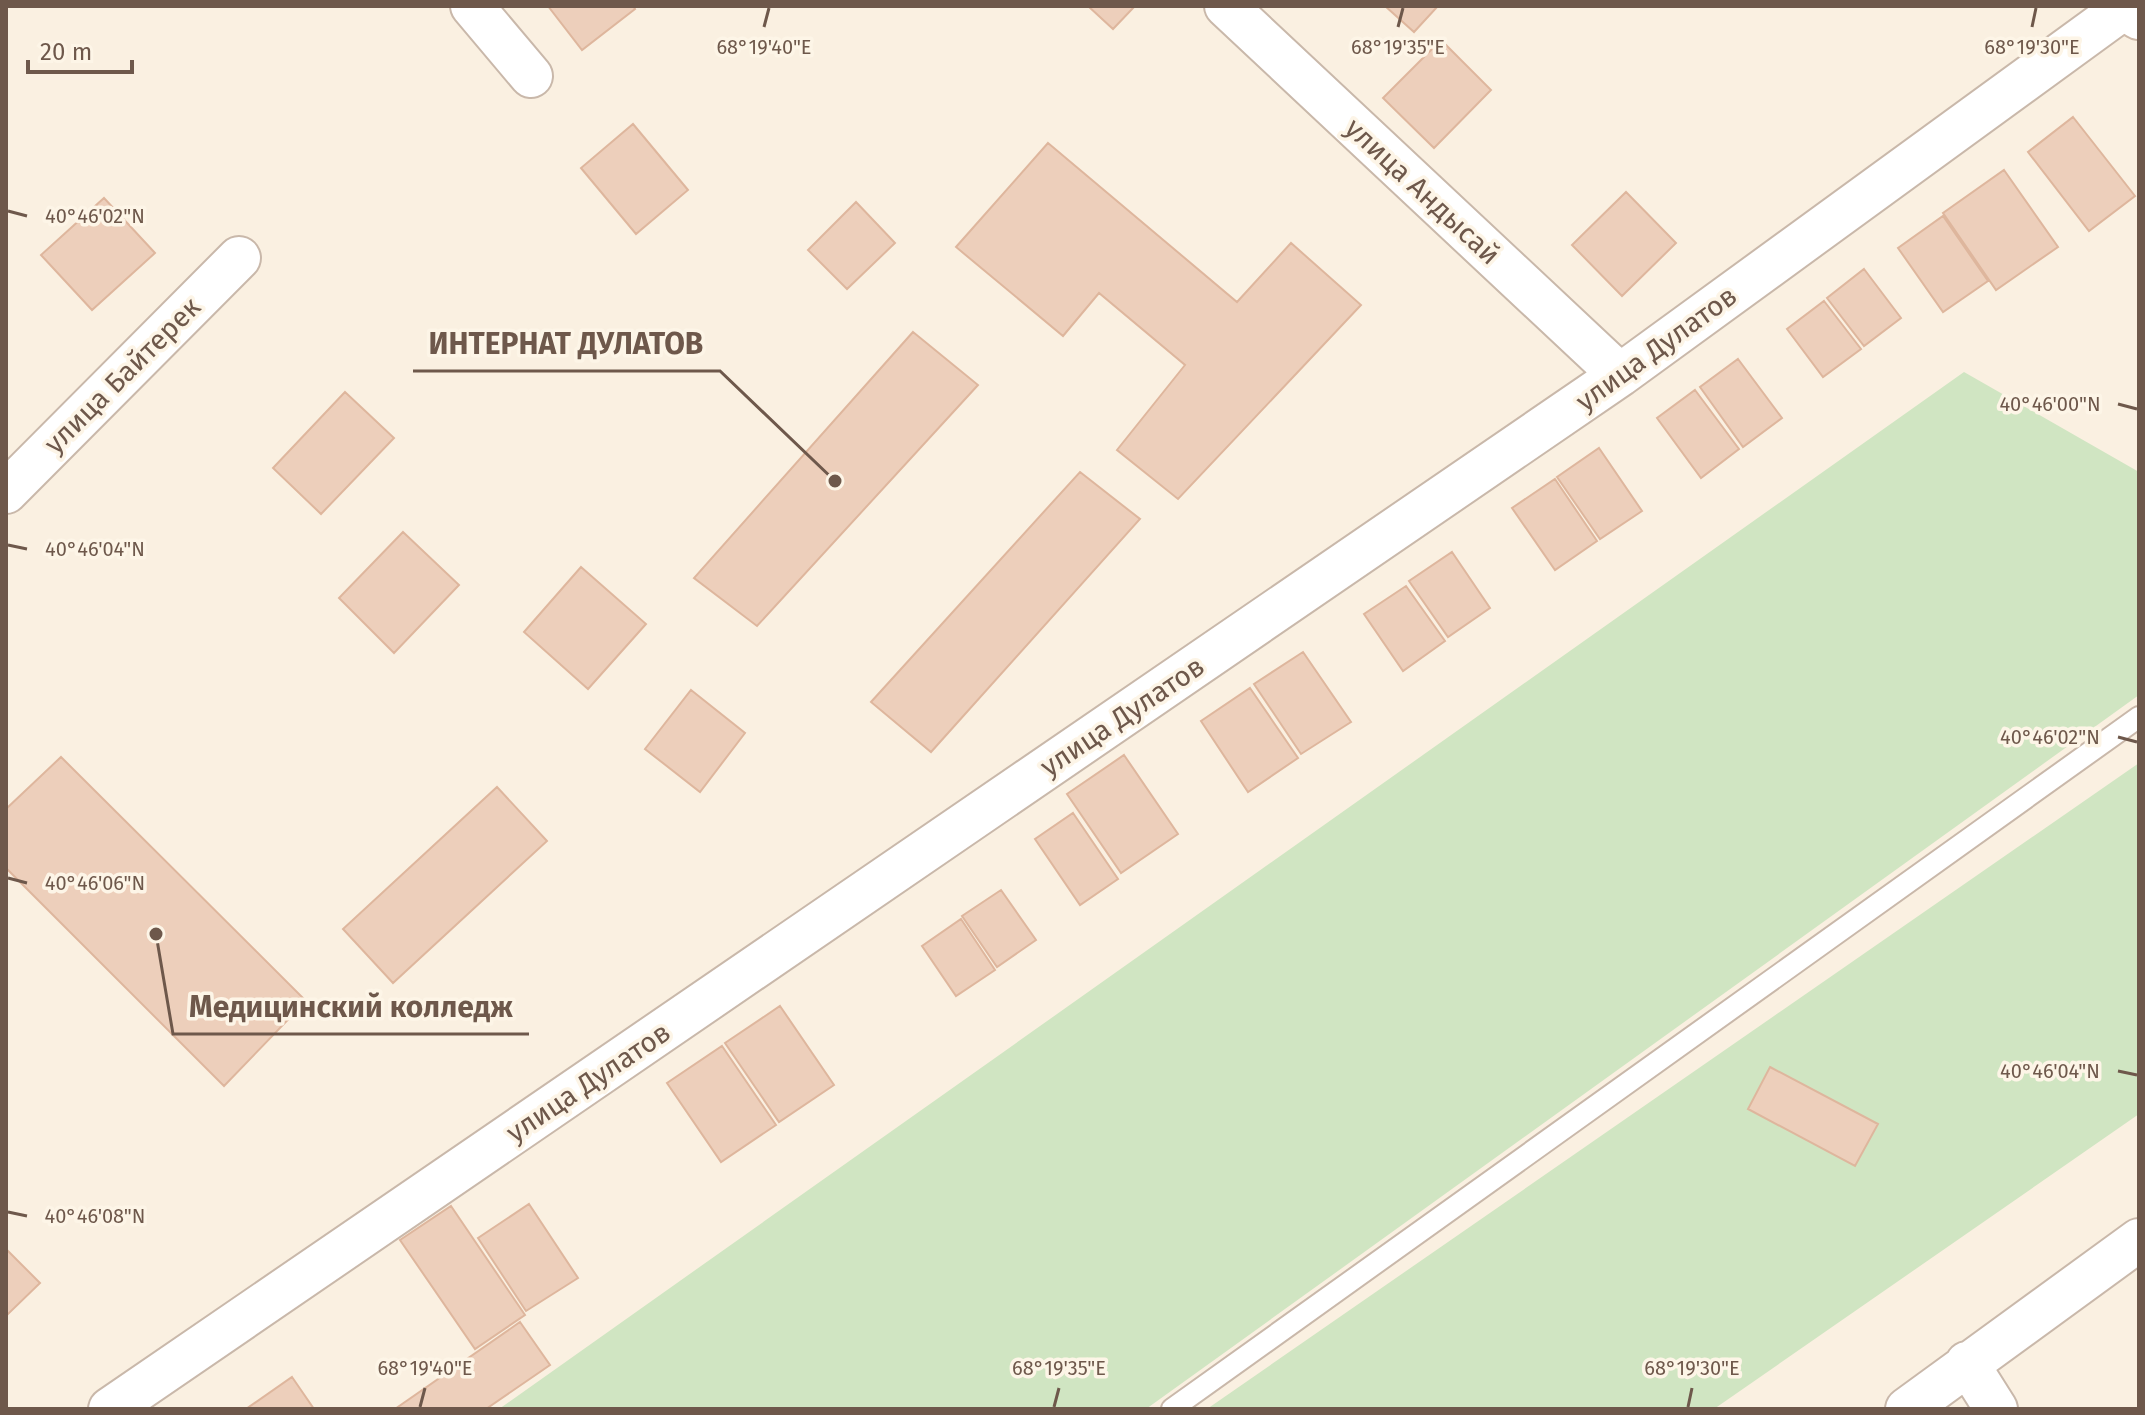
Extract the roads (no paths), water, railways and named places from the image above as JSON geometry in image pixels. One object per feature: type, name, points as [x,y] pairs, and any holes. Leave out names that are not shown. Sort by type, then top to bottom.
[{"type":"street","points":[[472,6],[531,76]]},
{"type":"street","name":"улица Андысай","points":[[1226,6],[1620,375]]},
{"type":"street","name":"улица Дулатов","points":[[110,1409],[1620,375],[2128,10]]},
{"type":"street","name":"улица Байтерек","points":[[6,492],[239,258]]},
{"type":"street","points":[[1907,1409],[2139,1240]]},
{"type":"street","points":[[1967,1363],[1996,1409]]},
{"type":"lane","points":[[1172,1409],[2139,717]]},
{"type":"place","name":"ИНТЕРНАТ ДУЛАТОВ","points":[[835,481]]},
{"type":"place","name":"Медицинский колледж","points":[[156,934]]}]
